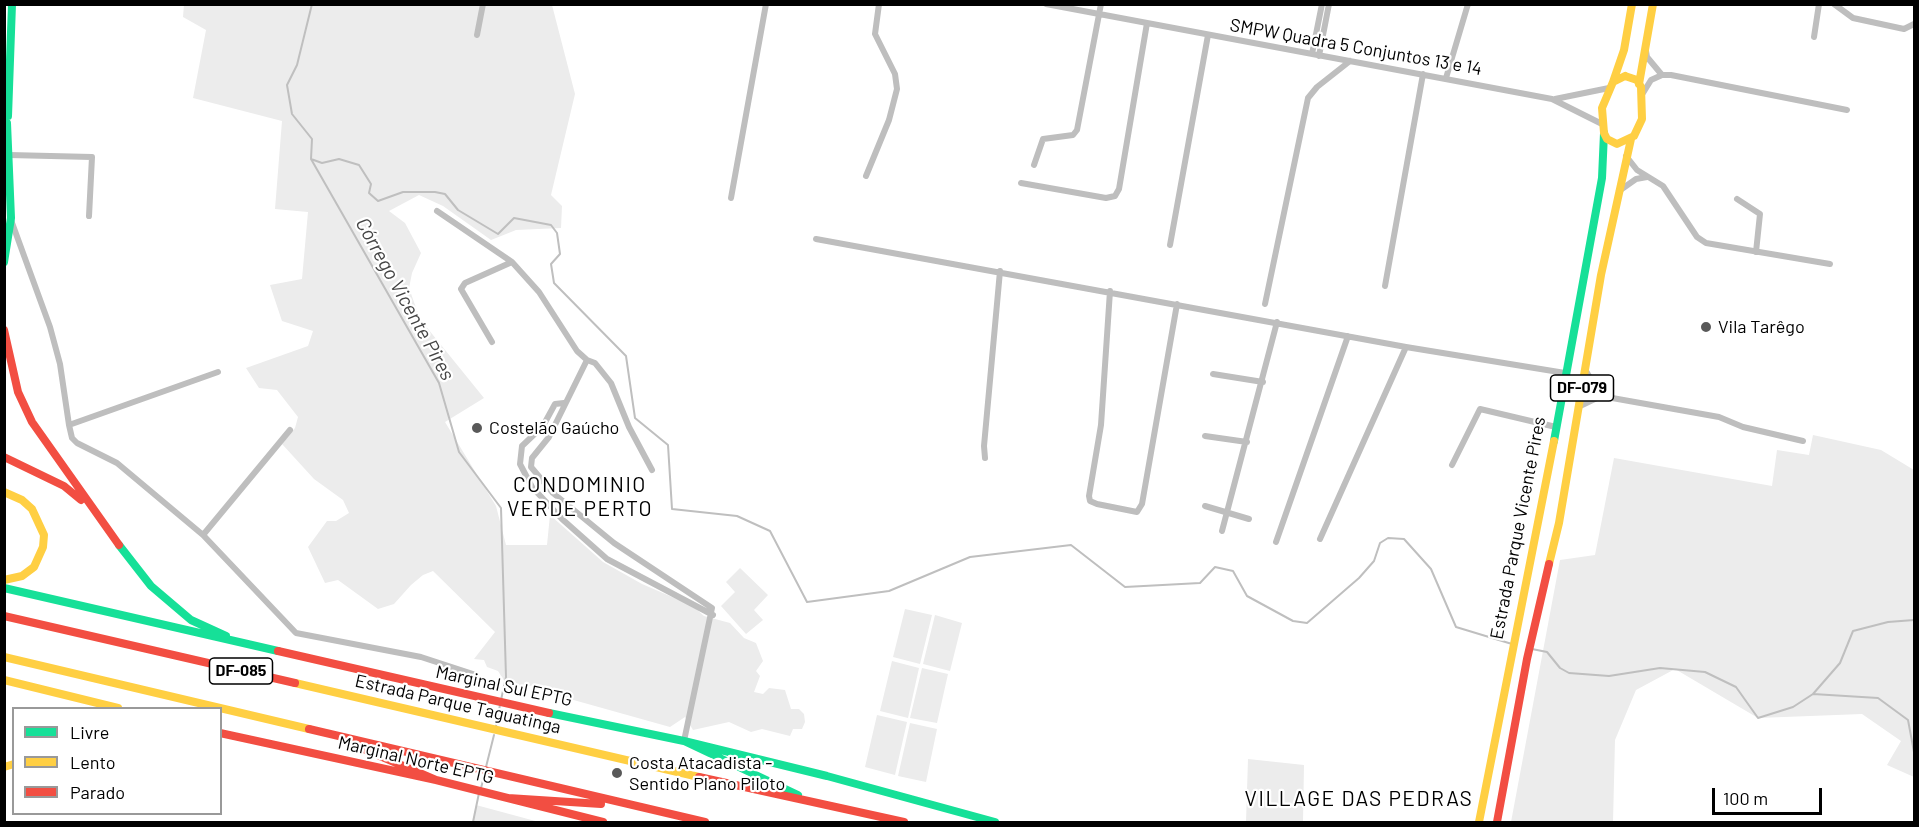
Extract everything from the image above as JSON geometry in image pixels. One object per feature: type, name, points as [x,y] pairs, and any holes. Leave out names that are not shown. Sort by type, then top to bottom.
[{"type":"main road","points":[[4,262],[11,218],[6,91],[12,4]]},
{"type":"main road","name":"DF-079","points":[[1604,134],[1602,108],[1624,50],[1632,4]]},
{"type":"main road","name":"DF-079","points":[[1631,139],[1642,119],[1642,94],[1639,84],[1653,4]]},
{"type":"main road","points":[[1611,85],[1625,76],[1639,84]]},
{"type":"main road","points":[[1604,134],[1607,139],[1617,144],[1631,139]]},
{"type":"main road","name":"Estrada Parque Vicente Pires","points":[[1479,822],[1602,178],[1604,134]]},
{"type":"main road","name":"Estrada Parque Vicente Pires","points":[[1497,822],[1527,659],[1562,500],[1585,367],[1631,139]]},
{"type":"main road","points":[[4,330],[18,392],[32,422],[92,510],[151,586],[191,620],[242,644]]},
{"type":"main road","points":[[4,457],[64,486],[92,510]]},
{"type":"main road","points":[[4,492],[22,500],[32,509],[40,522],[44,535],[39,557],[30,572],[4,580]]},
{"type":"main road","points":[[1543,493],[1546,500],[1562,500]]},
{"type":"main road","name":"Marginal Sul EPTG","points":[[4,588],[511,705],[684,741],[827,776],[995,822]]},
{"type":"main road","name":"Estrada Parque Taguatinga","points":[[4,616],[823,806],[904,822]]},
{"type":"main road","name":"DF-085","points":[[4,657],[219,707]]},
{"type":"main road","points":[[4,680],[114,707]]},
{"type":"main road","name":"DF-085","points":[[222,708],[705,822]]},
{"type":"main road","points":[[322,731],[436,780]]},
{"type":"main road","name":"Marginal Norte EPTG","points":[[222,733],[462,786],[603,822]]},
{"type":"main road","points":[[684,741],[823,806]]},
{"type":"main road","points":[[508,798],[578,801],[650,809]]},
{"type":"street","points":[[477,35],[483,4]]},
{"type":"street","points":[[731,198],[766,4]]},
{"type":"street","points":[[866,176],[889,120],[897,89],[895,74],[875,34],[879,4]]},
{"type":"street","name":"SMPW Quadra 5 Conjuntos 13 e 14","points":[[1046,4],[1554,99],[1602,124]]},
{"type":"street","points":[[1034,165],[1043,139],[1073,135],[1077,130],[1101,4]]},
{"type":"street","points":[[1316,55],[1322,4]]},
{"type":"street","points":[[1316,55],[1329,4]]},
{"type":"street","points":[[1446,78],[1468,4]]},
{"type":"street","points":[[1814,37],[1819,4]]},
{"type":"street","points":[[1834,4],[1853,18],[1904,29],[1914,24]]},
{"type":"street","points":[[1021,183],[1106,198],[1115,196],[1119,189],[1147,23]]},
{"type":"street","points":[[1170,246],[1208,35]]},
{"type":"street","points":[[1645,46],[1647,57],[1662,75],[1846,110]]},
{"type":"street","points":[[1265,304],[1308,98],[1317,87],[1350,62]]},
{"type":"street","points":[[1385,286],[1423,75]]},
{"type":"street","points":[[1642,94],[1647,84],[1662,75]]},
{"type":"street","name":"SMPW Quadra 5 Conjuntos 13 e 14","points":[[1554,99],[1611,85]]},
{"type":"street","points":[[9,155],[92,157],[89,216]]},
{"type":"street","points":[[1626,156],[1647,177],[1663,186],[1702,241],[1830,264]]},
{"type":"street","points":[[1619,191],[1636,179],[1647,177]]},
{"type":"street","points":[[1737,199],[1760,214],[1756,252]]},
{"type":"street","points":[[437,211],[512,262],[539,292],[577,351],[587,360],[595,363],[611,383],[629,427],[652,470]]},
{"type":"street","points":[[11,218],[50,327],[60,364],[72,438],[77,443],[117,463],[203,535],[296,633],[421,657],[473,674]]},
{"type":"street","points":[[816,239],[1406,347],[1565,373]]},
{"type":"street","points":[[492,342],[461,289],[465,283],[512,262]]},
{"type":"street","points":[[985,458],[984,446],[1000,271]]},
{"type":"street","points":[[1110,291],[1101,425],[1089,496],[1090,501],[1096,504],[1137,512],[1142,504],[1177,304]]},
{"type":"street","points":[[1222,531],[1263,382],[1276,322]]},
{"type":"street","points":[[1276,542],[1348,336]]},
{"type":"street","points":[[1320,538],[1406,347]]},
{"type":"street","points":[[587,360],[549,436],[531,458],[532,472],[614,543],[712,608],[713,615],[684,741]]},
{"type":"street","points":[[1585,367],[1601,396]]},
{"type":"street","points":[[69,424],[218,372]]},
{"type":"street","points":[[1214,374],[1263,382]]},
{"type":"street","points":[[1578,408],[1601,396],[1719,417],[1743,427],[1803,441]]},
{"type":"street","points":[[564,403],[555,404],[543,426],[522,446],[520,464],[532,487],[562,519],[607,559],[713,615]]},
{"type":"street","points":[[1452,465],[1480,410],[1556,427]]},
{"type":"street","points":[[203,535],[290,430]]},
{"type":"street","points":[[1204,436],[1247,442]]},
{"type":"street","points":[[1205,506],[1249,519]]},
{"type":"shaded area","points":[[184,4],[552,5],[575,94],[551,195],[562,206],[561,228],[516,230],[491,240],[443,206],[419,195],[389,211],[405,223],[421,253],[412,273],[409,288],[420,319],[484,398],[445,422],[496,506],[506,545],[547,545],[550,515],[603,562],[642,584],[693,606],[704,616],[730,623],[744,638],[756,643],[763,661],[756,671],[760,676],[754,692],[763,694],[769,688],[785,690],[791,709],[799,709],[804,714],[805,722],[802,729],[793,729],[790,736],[762,729],[751,732],[729,722],[693,730],[685,717],[670,727],[545,692],[534,685],[510,690],[498,671],[487,667],[484,660],[474,659],[495,632],[433,571],[423,575],[411,585],[394,604],[378,609],[338,580],[325,583],[308,547],[327,521],[336,521],[349,513],[343,500],[314,479],[282,444],[295,428],[298,417],[277,390],[259,388],[246,368],[308,346],[313,331],[282,321],[270,285],[302,279],[308,212],[275,209],[282,121],[193,98],[206,30],[183,17]]},
{"type":"shaded area","points":[[1813,435],[1881,450],[1914,470],[1914,777],[1887,765],[1901,741],[1862,714],[1758,718],[1675,669],[1636,690],[1615,740],[1613,822],[1511,822],[1560,560],[1595,555],[1614,458],[1772,486],[1777,450],[1809,455]]},
{"type":"shaded area","points":[[740,568],[768,595],[754,610],[763,620],[746,634],[721,606],[735,592],[726,582]]},
{"type":"shaded area","points":[[905,609],[932,615],[920,664],[893,657]]},
{"type":"shaded area","points":[[935,615],[962,623],[950,671],[923,664]]},
{"type":"shaded area","points":[[892,661],[919,668],[908,718],[880,711]]},
{"type":"shaded area","points":[[922,668],[948,674],[937,723],[910,718]]},
{"type":"shaded area","points":[[877,715],[907,722],[895,775],[865,767]]},
{"type":"shaded area","points":[[910,723],[937,729],[926,782],[898,776]]},
{"type":"shaded area","points":[[1248,759],[1304,765],[1303,822],[1246,822]]},
{"type":"shaded area","points":[[476,805],[539,822],[473,822]]},
{"type":"waterway","name":"Córrego Vicente Pires","points":[[312,4],[297,65],[287,85],[292,114],[312,139],[311,159],[439,383],[459,452],[501,508],[506,677],[501,700]]},
{"type":"waterway","points":[[311,159],[322,163],[339,159],[359,165],[371,184],[369,193],[378,201],[403,192],[435,192],[445,194],[458,210],[498,234],[514,218],[551,225],[557,233],[560,254],[551,264],[554,283],[626,356],[635,418],[668,445],[672,509],[737,516],[770,531],[807,602],[889,591],[970,557],[1071,545],[1125,587],[1200,583],[1215,567],[1233,571],[1247,596],[1293,621],[1307,623],[1359,578],[1374,561],[1380,543],[1388,538],[1404,539],[1431,569],[1456,627],[1512,644]]},
{"type":"waterway","points":[[1813,694],[1840,663],[1853,631],[1888,622],[1914,620]]},
{"type":"waterway","points":[[1532,649],[1547,652],[1560,668],[1569,673],[1609,676],[1660,668],[1705,672],[1736,687],[1758,718],[1793,707],[1813,694],[1878,698],[1908,720],[1914,752]]},
{"type":"waterway","name":"Córrego Vicente Pires","points":[[496,726],[500,705]]},
{"type":"waterway","name":"Córrego Vicente Pires","points":[[486,767],[494,735]]},
{"type":"waterway","name":"Córrego Vicente Pires","points":[[481,788],[485,773]]},
{"type":"waterway","name":"Córrego Vicente Pires","points":[[473,822],[479,793]]},
{"type":"traffic: fast","points":[[8,116],[12,4]]},
{"type":"traffic: fast","points":[[4,262],[11,218],[7,123]]},
{"type":"traffic: fast","points":[[1554,441],[1602,178],[1604,133]]},
{"type":"traffic: fast","points":[[119,545],[151,586],[191,620],[226,636]]},
{"type":"traffic: fast","points":[[4,588],[278,651]]},
{"type":"traffic: fast","points":[[549,713],[684,741],[827,776],[995,822]]},
{"type":"traffic: fast","points":[[684,741],[798,795]]},
{"type":"traffic: slow","points":[[1613,82],[1624,50],[1632,4]]},
{"type":"traffic: slow","points":[[1639,84],[1653,4]]},
{"type":"traffic: slow","points":[[1625,76],[1637,80],[1641,87],[1642,119],[1634,136],[1617,144],[1607,139],[1604,133],[1602,108],[1613,82],[1625,76]]},
{"type":"traffic: slow","points":[[1549,564],[1559,523],[1601,275],[1631,139]]},
{"type":"traffic: slow","points":[[1479,822],[1554,441]]},
{"type":"traffic: slow","points":[[4,492],[22,500],[32,509],[44,535],[43,547],[34,567],[22,576],[4,580]]},
{"type":"traffic: slow","points":[[4,657],[216,707]]},
{"type":"traffic: slow","points":[[4,680],[114,707]]},
{"type":"traffic: slow","points":[[295,683],[699,777]]},
{"type":"traffic: slow","points":[[222,708],[309,729]]},
{"type":"traffic: slow","points":[[4,767],[12,765]]},
{"type":"traffic: jam","points":[[4,330],[18,392],[32,422],[119,545]]},
{"type":"traffic: jam","points":[[4,457],[64,486],[81,500]]},
{"type":"traffic: jam","points":[[1497,822],[1527,659],[1549,564]]},
{"type":"traffic: jam","points":[[4,616],[295,683]]},
{"type":"traffic: jam","points":[[278,651],[549,713]]},
{"type":"traffic: jam","points":[[309,729],[705,822]]},
{"type":"traffic: jam","points":[[222,733],[436,780],[603,822]]},
{"type":"traffic: jam","points":[[352,744],[436,780]]},
{"type":"traffic: jam","points":[[699,777],[904,822]]},
{"type":"traffic: jam","points":[[508,798],[601,804]]},
{"type":"place","name":"Vila Tarêgo","points":[[1706,327]]},
{"type":"place","name":"Costelão Gaúcho","points":[[477,428]]},
{"type":"place","name":"Costa Atacadista - Sentido Plano Piloto","points":[[617,773]]},
{"type":"district","name":"CONDOMINIO VERDE PERTO","points":[[580,497]]},
{"type":"district","name":"VILLAGE DAS PEDRAS","points":[[1359,799]]}]
